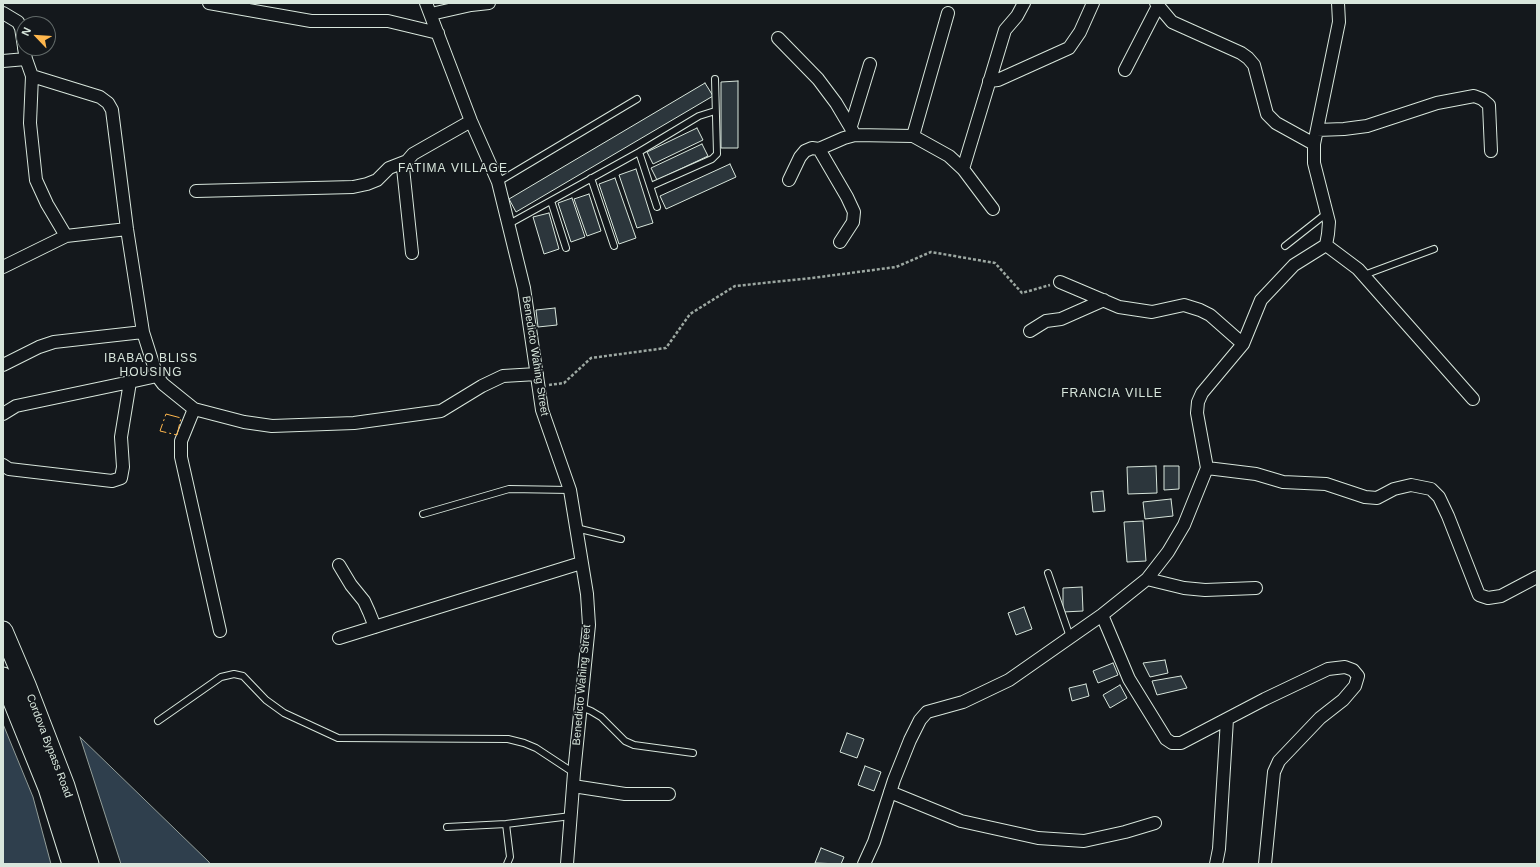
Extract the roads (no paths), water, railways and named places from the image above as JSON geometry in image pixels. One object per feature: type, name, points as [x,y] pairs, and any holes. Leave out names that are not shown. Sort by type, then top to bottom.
[{"type":"main road","name":"Cordova Bypass Road","points":[[3,631],[26,685],[65,786],[89,864]]},
{"type":"main road","name":"Cordova Bypass Road","points":[[3,677],[48,788],[72,864]]},
{"type":"street","points":[[210,3],[311,21],[388,21],[438,32]]},
{"type":"street","points":[[429,8],[489,3]]},
{"type":"street","points":[[963,169],[1005,30],[1017,16],[1024,3]]},
{"type":"street","points":[[989,80],[998,80],[1069,48],[1080,32],[1093,3]]},
{"type":"street","points":[[864,864],[874,842],[890,792],[910,740],[920,720],[927,712],[963,702],[1008,680],[1102,615],[1147,579],[1168,552],[1184,525],[1207,468],[1197,414],[1198,402],[1202,393],[1243,344],[1261,300],[1294,265],[1326,246],[1329,222],[1314,164],[1314,144],[1339,22],[1338,3]]},
{"type":"street","points":[[1124,70],[1157,5],[1172,22],[1241,53],[1248,58],[1254,65],[1267,114],[1276,123],[1314,144]]},
{"type":"street","name":"Benedicto Wahing Street","points":[[429,8],[470,121],[498,182],[524,288],[542,410],[570,490],[587,594],[589,625],[570,816],[567,864]]},
{"type":"street","points":[[913,136],[948,13]]},
{"type":"street","points":[[3,14],[16,21]]},
{"type":"street","points":[[778,38],[818,79],[853,130],[913,136],[949,156],[963,169],[993,209]]},
{"type":"street","points":[[3,61],[16,55]]},
{"type":"street","points":[[26,56],[32,76],[30,123],[36,180],[47,204],[66,236]]},
{"type":"street","points":[[789,180],[800,157],[805,151],[812,148],[819,150],[844,138],[853,130],[870,64]]},
{"type":"street","points":[[32,76],[100,97],[108,103],[112,110],[126,229],[143,332],[157,376],[163,384],[194,409],[244,422],[272,426],[354,423],[441,411],[482,386],[503,376],[538,380]]},
{"type":"street","points":[[1317,130],[1367,126],[1436,103],[1474,96],[1482,99],[1489,105],[1491,152]]},
{"type":"street","points":[[412,253],[403,168],[406,161],[413,154],[470,121]]},
{"type":"street","points":[[819,150],[847,197],[854,212],[853,222],[840,242]]},
{"type":"street","points":[[196,190],[353,187],[377,180],[389,168],[406,161]]},
{"type":"street","points":[[3,267],[66,236],[126,229]]},
{"type":"street","points":[[1326,246],[1364,275],[1472,399]]},
{"type":"street","points":[[1060,282],[1119,307],[1137,311],[1152,312],[1184,305],[1200,310],[1210,315],[1243,344]]},
{"type":"street","points":[[1030,331],[1046,321],[1061,319],[1104,300]]},
{"type":"street","points":[[3,365],[39,347],[54,342],[143,332]]},
{"type":"street","points":[[3,414],[16,406],[157,376]]},
{"type":"street","points":[[3,465],[9,469],[112,481],[121,478],[123,467],[122,437],[130,382]]},
{"type":"street","points":[[194,409],[181,441],[181,457],[220,631]]},
{"type":"street","points":[[1207,468],[1256,474],[1283,482],[1326,484],[1365,497],[1378,498],[1394,489],[1412,485],[1432,489],[1439,497],[1448,516],[1479,595],[1488,598],[1501,596],[1537,576]]},
{"type":"street","points":[[339,638],[581,563]]},
{"type":"street","points":[[339,565],[351,585],[364,601],[375,627]]},
{"type":"street","points":[[1147,579],[1184,588],[1205,590],[1256,588]]},
{"type":"street","points":[[1102,615],[1129,679],[1166,739],[1172,742],[1181,743],[1328,670],[1345,667],[1354,670],[1358,676],[1356,686],[1343,700],[1320,718],[1279,761],[1274,772],[1265,864]]},
{"type":"street","points":[[1216,864],[1219,849],[1227,719]]},
{"type":"street","points":[[573,786],[625,794],[669,794]]},
{"type":"street","points":[[890,792],[961,822],[1038,838],[1084,841],[1125,832],[1155,823]]},
{"type":"lane","points":[[651,186],[712,159],[717,154],[715,79]]},
{"type":"lane","points":[[498,182],[637,99]]},
{"type":"lane","points":[[509,224],[639,152],[699,116],[715,111]]},
{"type":"lane","points":[[639,152],[657,207]]},
{"type":"lane","points":[[591,178],[614,246]]},
{"type":"lane","points":[[551,201],[566,248]]},
{"type":"lane","points":[[1286,246],[1327,213]]},
{"type":"lane","points":[[1364,275],[1434,249]]},
{"type":"lane","points":[[423,514],[509,489],[570,490]]},
{"type":"lane","points":[[576,528],[621,539]]},
{"type":"lane","points":[[1048,574],[1070,637]]},
{"type":"lane","points":[[158,721],[221,677],[234,674],[243,676],[266,700],[284,713],[338,738],[508,739],[536,748],[574,773]]},
{"type":"lane","points":[[581,707],[602,716],[625,740],[634,745],[693,753]]},
{"type":"lane","points":[[448,827],[506,824],[570,816]]},
{"type":"lane","points":[[506,824],[510,857],[507,864]]},
{"type":"water","points":[[3,724],[33,797],[51,864],[3,864]]},
{"type":"water","points":[[80,737],[209,862],[210,864],[121,864]]},
{"type":"district","name":"FATIMA VILLAGE","points":[[453,169]]},
{"type":"district","name":"IBABAO BLISS HOUSING","points":[[151,366]]},
{"type":"district","name":"FRANCIA VILLE","points":[[1112,394]]}]
